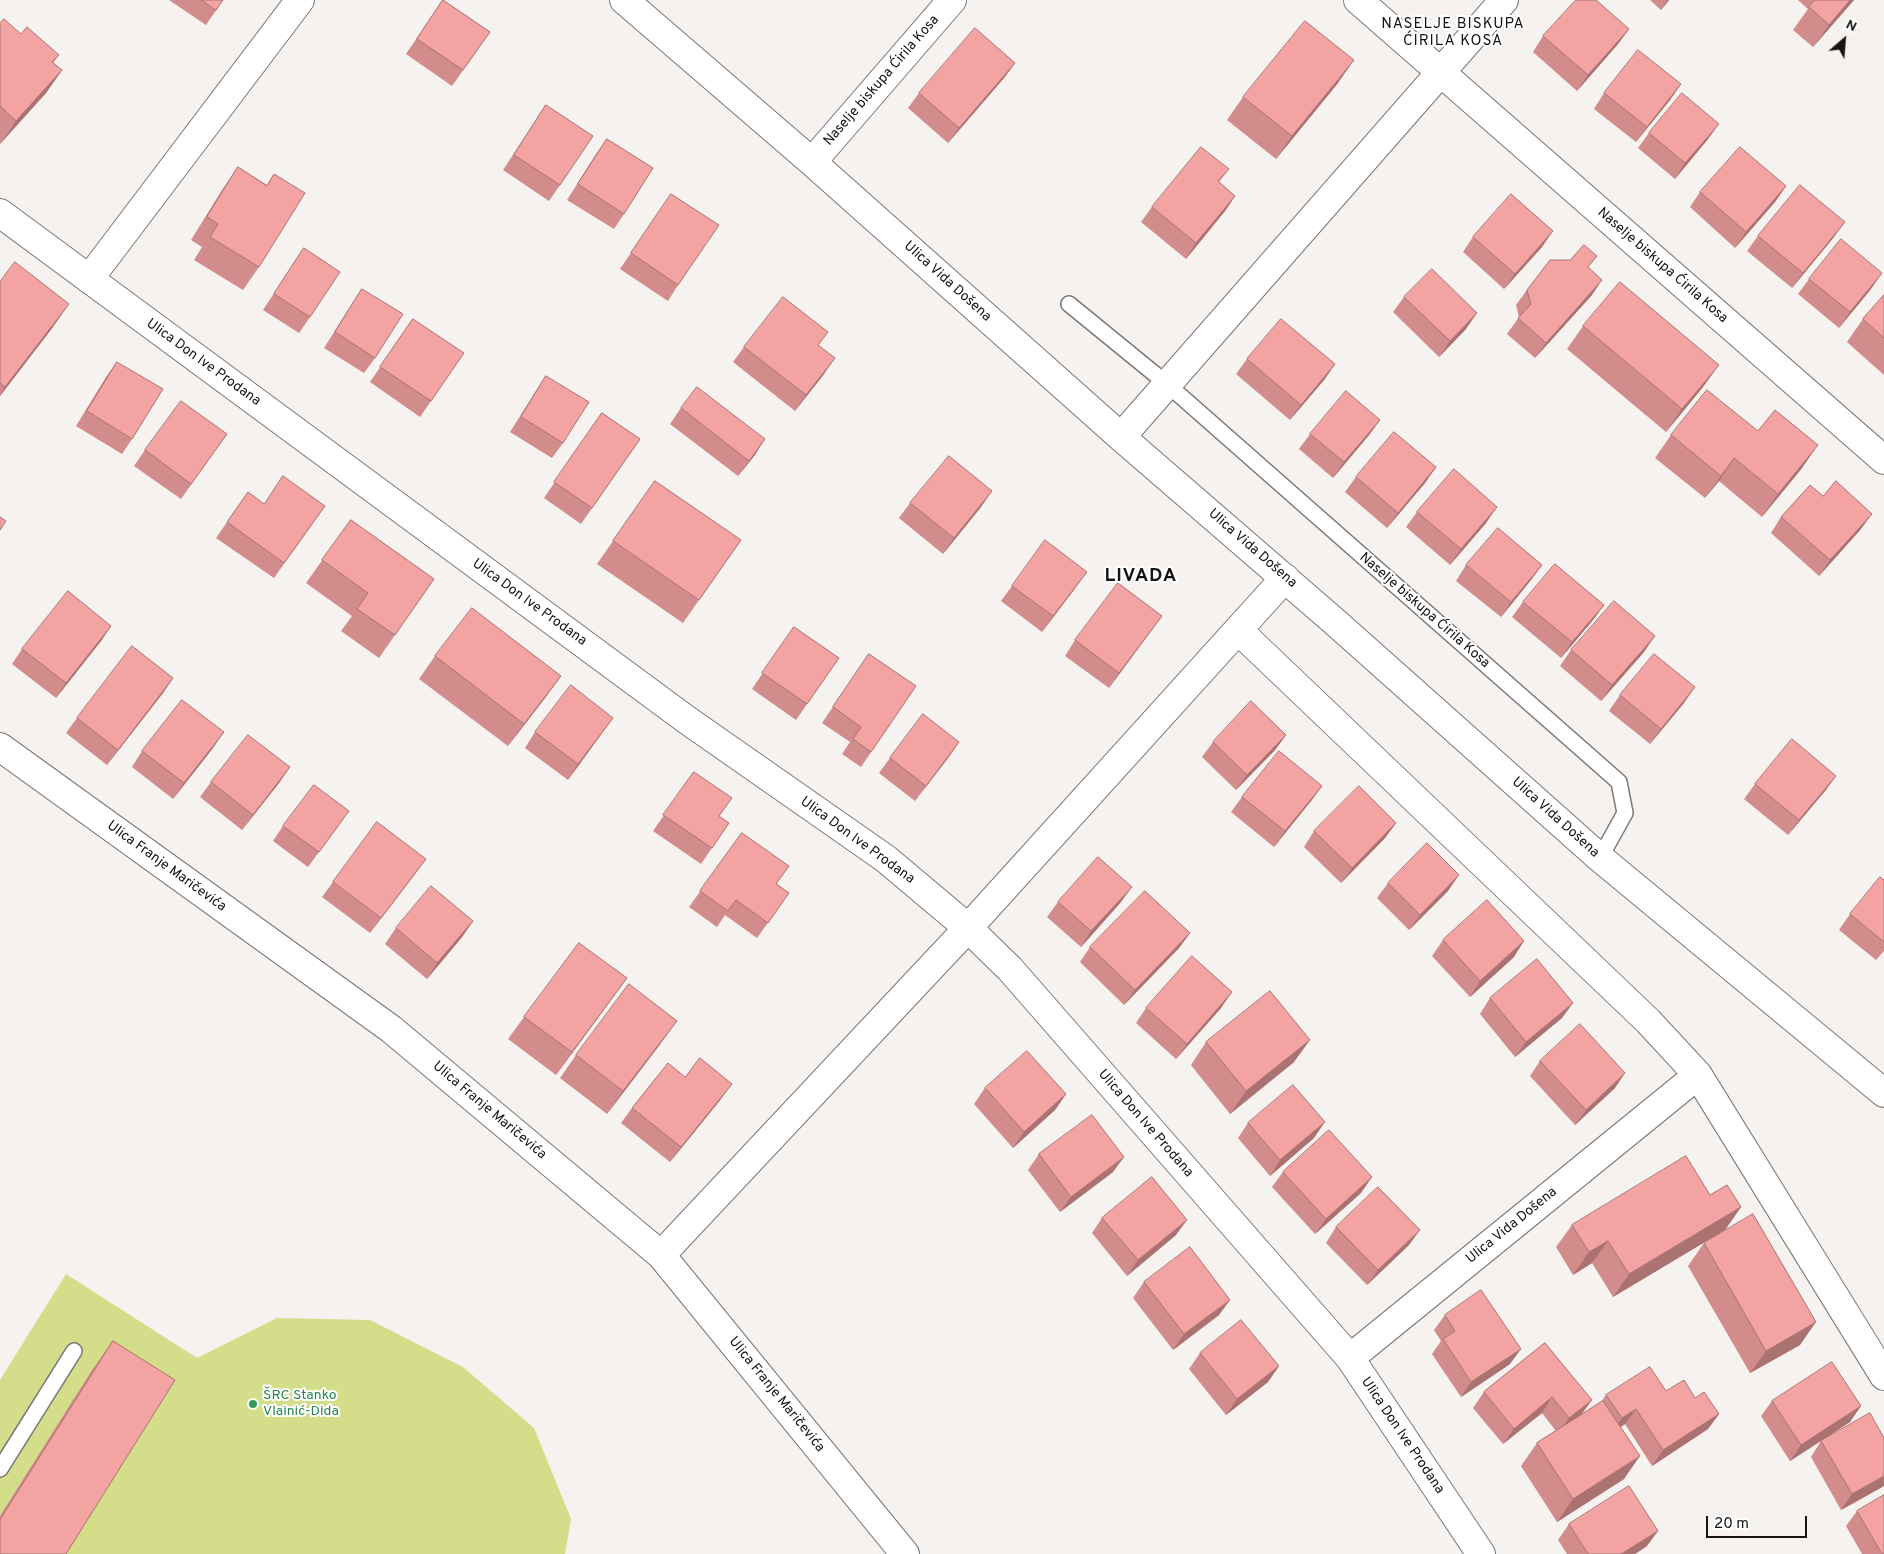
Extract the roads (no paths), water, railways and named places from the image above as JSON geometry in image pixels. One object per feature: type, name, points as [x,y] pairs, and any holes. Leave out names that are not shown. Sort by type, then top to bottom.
[{"type":"street","points":[[88,278],[300,0]]},
{"type":"street","name":"Ulica Vida Došena","points":[[624,0],[812,162],[1121,437],[1285,578],[1600,858],[1884,1093]]},
{"type":"street","name":"Naselje biskupa Ćirila Kosa","points":[[812,162],[952,0]]},
{"type":"street","name":"Naselje biskupa Ćirila Kosa","points":[[1358,0],[1884,460]]},
{"type":"street","points":[[1121,437],[1504,0]]},
{"type":"street","name":"Ulica Don Ive Prodana","points":[[0,213],[687,720],[886,860],[968,928],[1010,969],[1350,1358],[1481,1554]]},
{"type":"street","points":[[661,1255],[968,928],[1285,578]]},
{"type":"street","points":[[1238,630],[1648,1021],[1698,1075],[1884,1376]]},
{"type":"street","name":"Ulica Franje Maričevića","points":[[0,747],[391,1029],[661,1255],[905,1554]]},
{"type":"street","name":"Ulica Vida Došena","points":[[1350,1358],[1698,1075]]},
{"type":"lane","name":"Naselje biskupa Ćirila Kosa","points":[[1069,304],[1167,384],[1619,782],[1625,813],[1600,858]]},
{"type":"lane","points":[[0,1469],[74,1351]]},
{"type":"place","name":"ŠRC Stanko Vlainić-Dida","points":[[253,1404]]},
{"type":"district","name":"NASELJE BISKUPA ĆIRILA KOSA","points":[[1453,34]]},
{"type":"district","name":"LIVADA","points":[[1141,577]]}]
